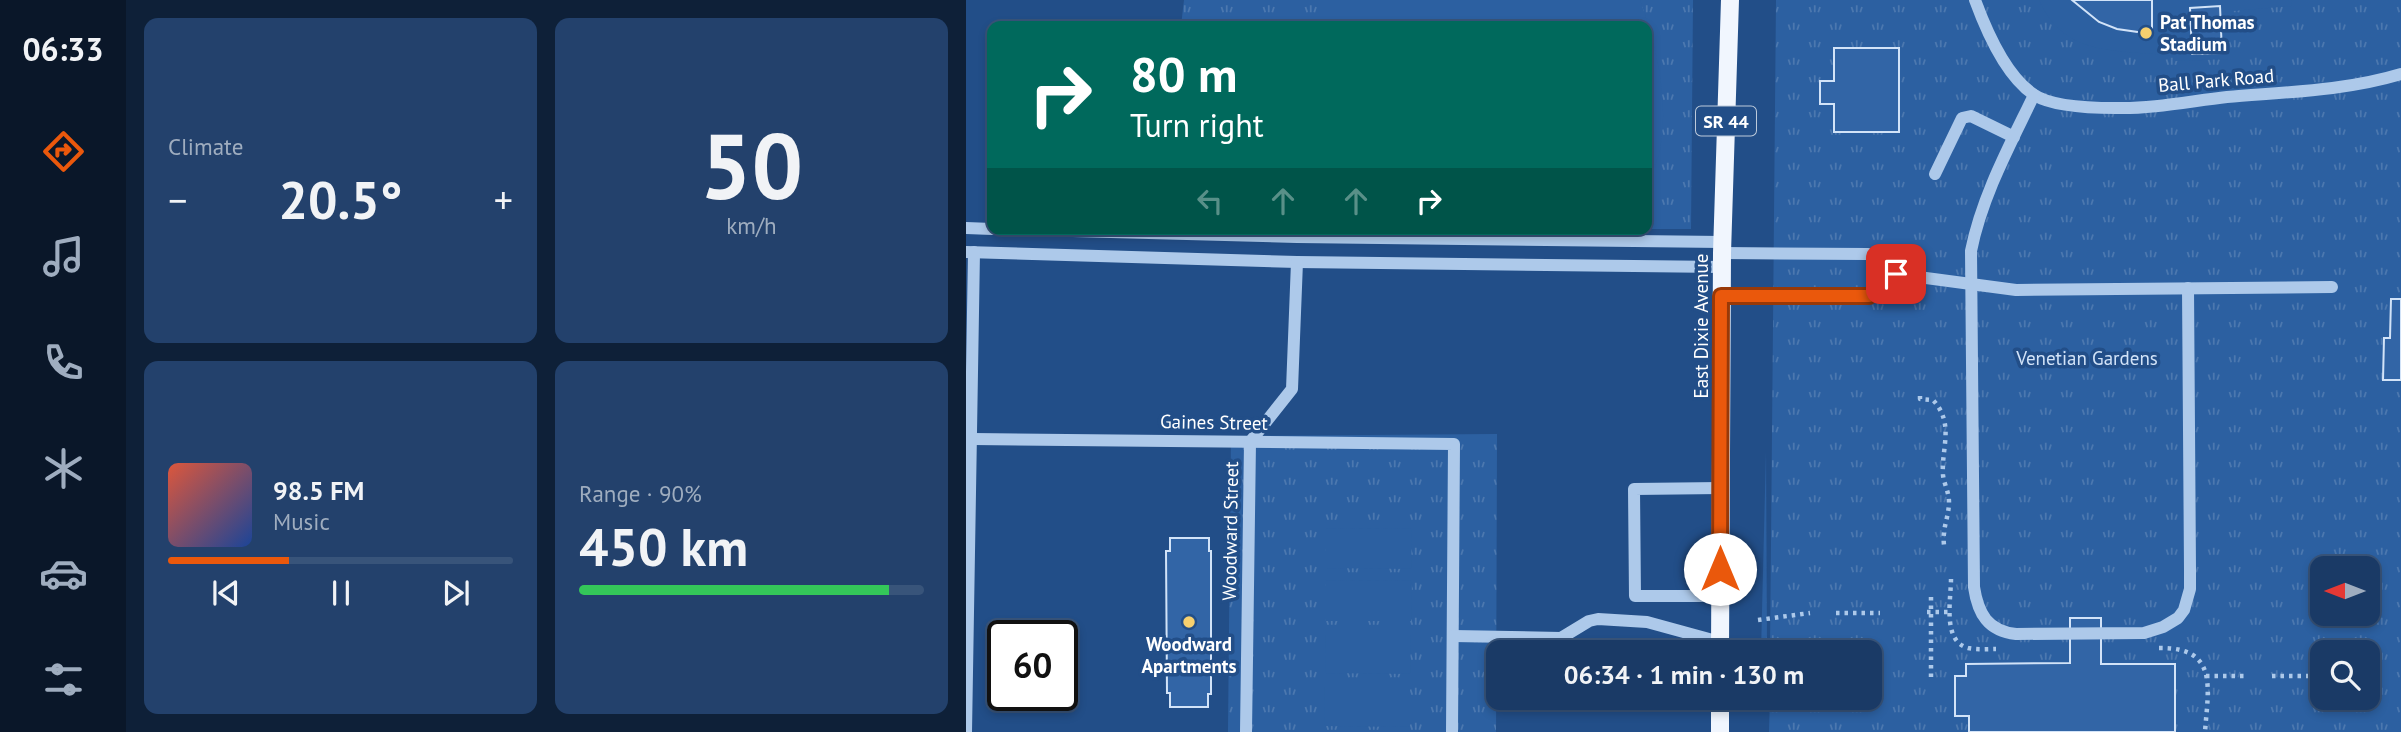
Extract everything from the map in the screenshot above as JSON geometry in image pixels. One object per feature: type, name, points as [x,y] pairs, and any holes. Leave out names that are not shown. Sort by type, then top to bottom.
[{"type":"main road","name":"East Dixie Avenue","points":[[1720,640],[1721,296],[1730,0]]},
{"type":"main road","points":[[1720,710],[1720,732]]},
{"type":"street","points":[[1975,0],[1998,52],[2018,80],[2034,95],[1975,231],[1972,251],[1974,587],[1981,613],[1996,629],[2016,634],[2144,633],[2171,623],[2184,610],[2190,590],[2188,288]]},
{"type":"street","name":"Ball Park Road","points":[[2034,95],[2052,102],[2120,108],[2318,90],[2401,74]]},
{"type":"street","points":[[1934,174],[1962,118],[1971,116],[2014,137]]},
{"type":"street","points":[[966,228],[987,229]]},
{"type":"street","points":[[1221,235],[1722,254]]},
{"type":"street","points":[[967,732],[973,439],[970,252],[1297,262],[1868,254],[1896,274],[2016,289],[2332,287]]},
{"type":"street","name":"Woodward Street","points":[[1247,732],[1250,442],[1292,389],[1297,262]]},
{"type":"street","points":[[1721,296],[1869,296],[1896,274]]},
{"type":"street","name":"Gaines Street","points":[[973,439],[1454,443],[1453,636]]},
{"type":"street","points":[[1720,596],[1635,596],[1634,489],[1721,488]]},
{"type":"street","points":[[1452,732],[1453,636],[1560,638],[1589,621],[1598,619],[1647,622],[1700,640]]},
{"type":"path","points":[[1920,396],[1920,399],[1933,400],[1945,424],[1947,450],[1943,470],[1949,504],[1943,530],[1944,545]]},
{"type":"path","points":[[1931,597],[1931,678]]},
{"type":"path","points":[[1929,612],[1951,612]]},
{"type":"path","points":[[1758,620],[1810,613]]},
{"type":"path","points":[[1836,613],[1880,613]]},
{"type":"path","points":[[2150,648],[2186,650],[2202,664],[2208,687],[2205,732]]},
{"type":"path","points":[[2206,676],[2245,676]]},
{"type":"path","points":[[2272,676],[2310,676]]},
{"type":"green space","points":[[1184,0],[1693,0],[1691,229],[1652,229],[1652,21],[1182,21]]},
{"type":"green space","points":[[1327,0],[1640,0],[1647,21],[1327,21]]},
{"type":"green space","name":"Venetian Gardens","points":[[1776,0],[2401,0],[2401,732],[1769,732],[1770,710],[1882,710],[1882,640],[1770,640]]},
{"type":"green space","name":"Pat Thomas Stadium","points":[[2039,0],[2292,0],[2291,6],[2233,11],[2233,30],[2227,37],[2228,59],[2175,61],[2175,56],[2115,51],[2079,42],[2063,33],[2050,19]]},
{"type":"green space","points":[[1652,37],[1660,74],[1663,112],[1660,150],[1652,170]]},
{"type":"green space","points":[[1497,434],[1496,640],[1486,640],[1486,710],[1496,710],[1496,732],[1228,732],[1231,436]]},
{"type":"green space","points":[[1766,452],[1767,640],[1761,640]]},
{"type":"green space","points":[[1326,528],[1412,529],[1411,569],[1326,568]]},
{"type":"green space","points":[[1326,580],[1412,581],[1411,621],[1326,621]]},
{"type":"green space","points":[[1326,634],[1411,634],[1410,674],[1325,673]]},
{"type":"green space","points":[[1325,686],[1410,686],[1410,727],[1324,726]]},
{"type":"building","points":[[2072,0],[2152,0],[2152,34],[2117,29],[2099,22]]},
{"type":"building","points":[[2220,6],[2222,53],[2192,54],[2190,8]]},
{"type":"building","points":[[1834,48],[1899,48],[1899,132],[1834,132],[1834,104],[1820,104],[1820,81],[1834,81]]},
{"type":"building","points":[[2391,299],[2401,299],[2401,380],[2383,380],[2384,338],[2390,338]]},
{"type":"building","name":"Woodward Apartments","points":[[1170,538],[1209,538],[1211,694],[1208,694],[1208,707],[1170,707],[1170,693],[1167,693],[1166,551],[1170,551]]},
{"type":"building","points":[[2070,618],[2101,618],[2101,664],[2175,664],[2175,732],[1969,732],[1969,716],[1955,716],[1955,676],[1966,676],[1966,664],[2070,663]]},
{"type":"place","name":"Pat Thomas Stadium","points":[[2146,33]]},
{"type":"place","name":"Woodward Apartments","points":[[1189,622]]},
{"type":"route","points":[[1720,569],[1721,296],[1869,296],[1896,274]]}]
